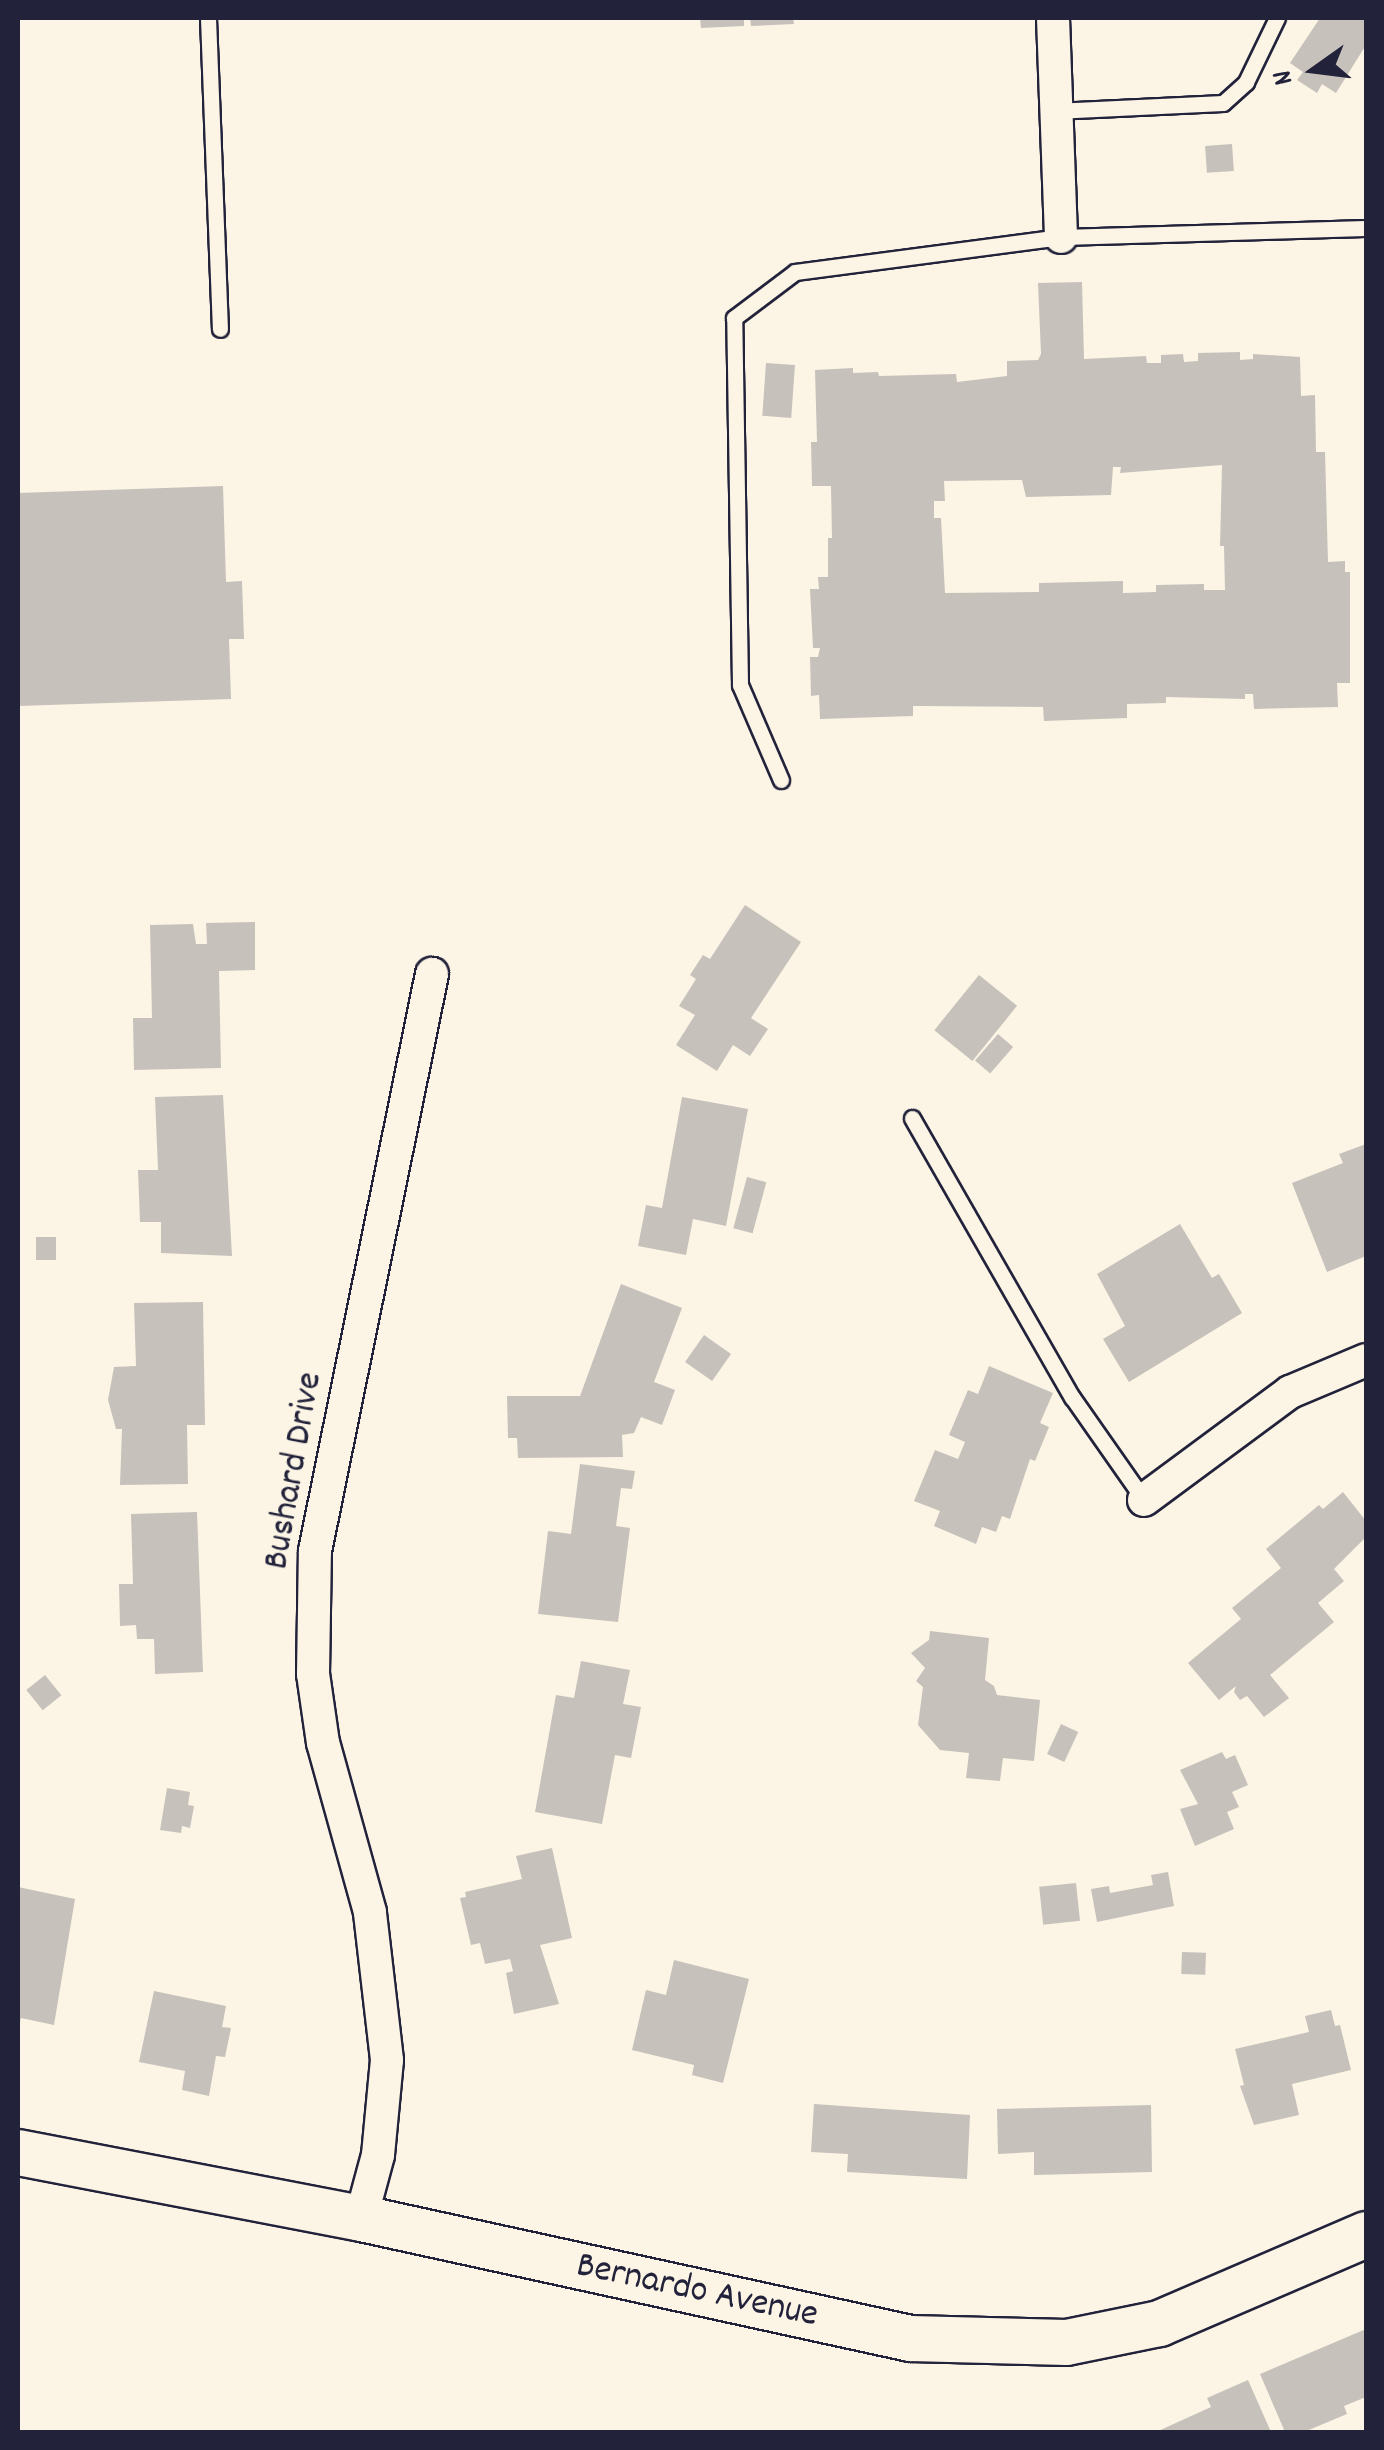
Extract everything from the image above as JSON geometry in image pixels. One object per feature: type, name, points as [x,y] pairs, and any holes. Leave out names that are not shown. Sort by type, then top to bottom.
[{"type":"street","points":[[1053,18],[1061,238]]},
{"type":"street","name":"Bushard Drive","points":[[361,2218],[378,2155],[388,2060],[370,1912],[320,1726],[314,1674],[315,1551],[432,974]]},
{"type":"street","points":[[1144,1500],[1290,1392],[1366,1360]]},
{"type":"street","name":"Bernardo Avenue","points":[[18,2152],[361,2218],[910,2338],[1066,2342],[1158,2322],[1366,2234]]},
{"type":"lane","points":[[208,18],[220,329]]},
{"type":"lane","points":[[1054,111],[1223,102],[1246,82],[1277,18]]},
{"type":"lane","points":[[781,780],[740,686],[734,318],[795,272],[1061,238],[1366,228]]},
{"type":"lane","points":[[912,1118],[1072,1397],[1144,1500]]},
{"type":"building","points":[[700,18],[744,18],[744,26],[701,28]]},
{"type":"building","points":[[750,18],[793,18],[794,24],[751,26]]},
{"type":"building","points":[[1320,18],[1366,18],[1366,45],[1336,93],[1322,84],[1317,93],[1297,80],[1303,72],[1290,63]]},
{"type":"building","points":[[1232,144],[1234,171],[1207,173],[1205,146]]},
{"type":"building","points":[[1082,282],[1084,359],[1146,356],[1147,363],[1161,363],[1161,355],[1183,354],[1184,362],[1198,361],[1198,353],[1240,352],[1240,360],[1253,359],[1253,354],[1300,357],[1301,396],[1315,395],[1316,452],[1325,452],[1328,562],[1345,561],[1345,572],[1350,572],[1350,683],[1337,683],[1338,707],[1254,709],[1253,694],[1245,694],[1245,699],[1166,697],[1166,703],[1127,704],[1127,718],[1044,721],[1043,707],[913,706],[913,716],[820,719],[819,695],[811,696],[810,657],[818,657],[820,648],[813,648],[810,589],[819,589],[818,577],[828,577],[828,538],[832,538],[831,486],[812,486],[811,442],[817,442],[815,370],[853,368],[853,373],[878,372],[879,376],[956,374],[957,382],[1007,376],[1007,361],[1038,360],[1041,354],[1038,283]],"holes":[[[1222,465],[1220,546],[1224,546],[1225,590],[1204,590],[1204,584],[1156,585],[1156,592],[1123,593],[1123,581],[1039,583],[1039,592],[945,593],[941,518],[934,518],[934,501],[945,501],[944,481],[1022,480],[1026,497],[1111,495],[1113,467],[1121,467],[1120,473]]]},
{"type":"building","points":[[766,363],[795,365],[791,418],[762,416]]},
{"type":"building","points":[[223,486],[226,582],[242,581],[244,639],[229,639],[231,699],[18,706],[18,493]]},
{"type":"building","points":[[745,905],[801,942],[751,1018],[768,1029],[750,1056],[733,1045],[717,1071],[676,1045],[695,1015],[679,1006],[696,979],[690,975],[703,955],[710,959]]},
{"type":"building","points":[[255,922],[255,970],[219,971],[221,1068],[134,1070],[133,1018],[152,1018],[150,925],[193,924],[196,944],[207,944],[206,923]]},
{"type":"building","points":[[979,975],[1017,1006],[972,1061],[934,1030]]},
{"type":"building","points":[[998,1034],[1013,1047],[990,1074],[975,1060]]},
{"type":"building","points":[[223,1095],[232,1256],[161,1253],[161,1222],[140,1222],[138,1170],[158,1170],[155,1097]]},
{"type":"building","points":[[682,1097],[748,1109],[726,1226],[693,1219],[686,1255],[638,1246],[646,1205],[662,1208]]},
{"type":"building","points":[[1366,1144],[1366,1256],[1327,1272],[1292,1183],[1343,1163],[1339,1154]]},
{"type":"building","points":[[747,1177],[766,1182],[753,1233],[733,1228]]},
{"type":"building","points":[[1180,1224],[1212,1278],[1219,1274],[1242,1313],[1129,1382],[1103,1339],[1125,1326],[1097,1274]]},
{"type":"building","points":[[36,1237],[56,1237],[56,1260],[36,1260]]},
{"type":"building","points":[[621,1284],[682,1308],[654,1382],[675,1390],[662,1425],[641,1417],[634,1433],[622,1435],[623,1457],[518,1458],[517,1438],[508,1438],[507,1396],[580,1396]]},
{"type":"building","points":[[203,1302],[205,1425],[187,1425],[188,1484],[120,1485],[122,1429],[116,1429],[108,1400],[114,1367],[136,1366],[134,1303]]},
{"type":"building","points":[[704,1335],[731,1354],[712,1381],[685,1362]]},
{"type":"building","points":[[989,1366],[1053,1393],[1040,1423],[1049,1427],[1035,1461],[1030,1459],[1010,1519],[1002,1516],[996,1532],[982,1527],[976,1544],[934,1526],[940,1511],[914,1501],[935,1450],[958,1459],[965,1442],[949,1435],[968,1390],[978,1394]]},
{"type":"building","points":[[580,1464],[635,1471],[632,1489],[621,1488],[616,1526],[630,1528],[618,1622],[538,1614],[548,1531],[571,1534]]},
{"type":"building","points":[[1343,1492],[1366,1521],[1366,1537],[1334,1569],[1344,1581],[1318,1603],[1334,1622],[1270,1675],[1289,1698],[1264,1717],[1247,1696],[1240,1700],[1234,1692],[1236,1686],[1219,1700],[1188,1663],[1241,1619],[1232,1608],[1281,1568],[1266,1549],[1319,1505],[1323,1509]]},
{"type":"building","points":[[197,1512],[203,1672],[155,1674],[154,1639],[137,1639],[136,1625],[120,1626],[119,1584],[133,1584],[131,1514]]},
{"type":"building","points":[[930,1631],[989,1638],[985,1680],[994,1686],[997,1695],[1040,1700],[1034,1761],[1003,1758],[1000,1781],[966,1778],[969,1753],[940,1750],[918,1725],[923,1687],[916,1681],[925,1668],[911,1653],[929,1640]]},
{"type":"building","points":[[581,1661],[630,1670],[623,1704],[641,1707],[631,1758],[615,1755],[602,1824],[535,1812],[556,1695],[574,1698]]},
{"type":"building","points":[[45,1675],[61,1695],[43,1710],[26,1690]]},
{"type":"building","points":[[1061,1724],[1078,1732],[1064,1762],[1047,1754]]},
{"type":"building","points":[[1222,1752],[1226,1759],[1235,1755],[1248,1785],[1232,1792],[1239,1807],[1227,1812],[1234,1829],[1195,1846],[1180,1809],[1198,1804],[1180,1770]]},
{"type":"building","points":[[167,1788],[190,1792],[188,1805],[194,1806],[190,1828],[182,1826],[181,1833],[160,1830]]},
{"type":"building","points":[[552,1848],[572,1938],[540,1945],[559,2004],[514,2014],[506,1973],[513,1971],[510,1959],[485,1964],[480,1943],[471,1945],[460,1898],[466,1897],[465,1892],[522,1879],[516,1856]]},
{"type":"building","points":[[1168,1872],[1174,1906],[1097,1922],[1091,1889],[1109,1886],[1110,1893],[1153,1885],[1151,1875]]},
{"type":"building","points":[[1076,1883],[1080,1921],[1043,1925],[1039,1887]]},
{"type":"building","points":[[18,1887],[75,1899],[54,2025],[21,2018],[18,2029]]},
{"type":"building","points":[[1182,1952],[1206,1953],[1205,1975],[1181,1974]]},
{"type":"building","points":[[674,1960],[749,1979],[723,2083],[692,2075],[694,2065],[632,2050],[646,1990],[666,1995]]},
{"type":"building","points":[[154,1991],[226,2006],[222,2027],[231,2028],[225,2057],[216,2056],[209,2096],[182,2090],[185,2071],[139,2062]]},
{"type":"building","points":[[1331,2010],[1335,2026],[1340,2025],[1351,2070],[1292,2084],[1299,2115],[1254,2125],[1240,2086],[1244,2085],[1235,2049],[1309,2032],[1305,2016]]},
{"type":"building","points":[[814,2104],[970,2115],[967,2179],[847,2172],[848,2154],[811,2152]]},
{"type":"building","points":[[1151,2105],[1152,2172],[1034,2175],[1034,2152],[998,2154],[997,2109]]},
{"type":"building","points":[[1366,2329],[1366,2397],[1344,2406],[1347,2414],[1304,2432],[1285,2432],[1260,2374]]},
{"type":"building","points":[[1248,2380],[1271,2432],[1156,2432],[1211,2407],[1207,2398]]}]
